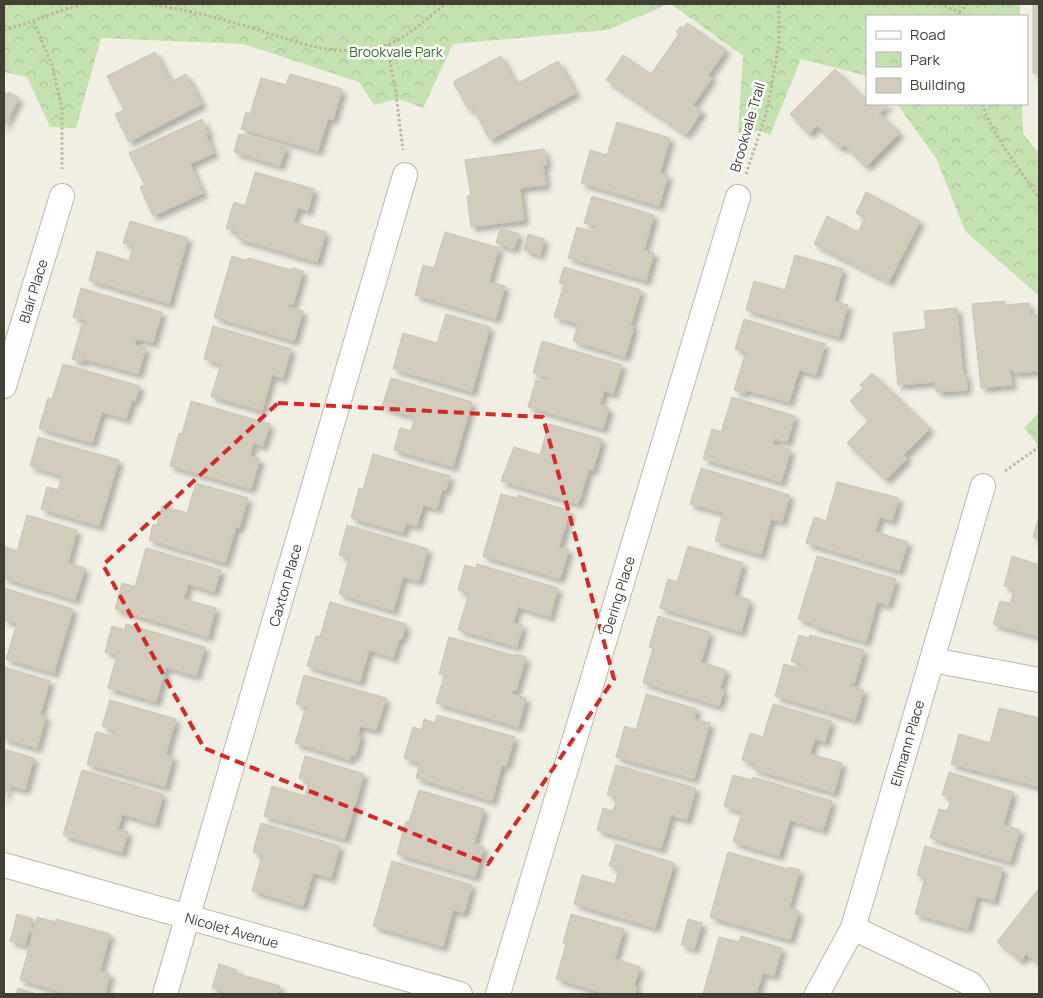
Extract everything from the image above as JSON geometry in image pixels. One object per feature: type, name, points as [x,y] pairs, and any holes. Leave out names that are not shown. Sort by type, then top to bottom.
[{"type":"street","name":"Caxton Place","points":[[165,994],[405,175]]},
{"type":"street","name":"Blair Place","points":[[4,386],[62,196]]},
{"type":"street","name":"Dering Place","points":[[498,994],[738,196]]},
{"type":"street","name":"Ellmann Place","points":[[817,994],[853,928],[983,486]]},
{"type":"street","points":[[932,660],[1039,680]]},
{"type":"street","name":"Nicolet Avenue","points":[[4,865],[460,994]]},
{"type":"street","points":[[853,928],[971,984],[978,994]]},
{"type":"path","points":[[4,30],[34,22],[58,11],[83,4]]},
{"type":"path","points":[[150,4],[207,14],[327,50],[349,52],[387,45],[412,31],[445,4]]},
{"type":"path","name":"Brookvale Trail","points":[[738,196],[767,110],[779,43],[779,4]]},
{"type":"path","points":[[940,4],[959,14],[968,4]]},
{"type":"path","points":[[34,22],[52,65],[62,108],[62,196]]},
{"type":"path","points":[[387,45],[396,94],[405,175]]},
{"type":"path","points":[[982,105],[994,133],[1039,198]]},
{"type":"path","points":[[983,486],[1039,447]]},
{"type":"highlighted area","points":[[278,403],[543,417],[614,679],[488,864],[204,748],[103,565]]},
{"type":"green space","name":"Brookvale Park","points":[[4,4],[669,4],[607,30],[453,44],[423,108],[398,99],[374,105],[359,82],[243,44],[101,38],[76,128],[50,127],[27,77],[4,72]]},
{"type":"green space","points":[[671,4],[1020,4],[1020,15],[866,15],[866,76],[801,59],[770,135],[760,131],[738,133],[743,56]]},
{"type":"green space","points":[[898,105],[1022,105],[1023,133],[1039,154],[1039,296],[965,231],[936,158]]},
{"type":"green space","points":[[1039,412],[1039,463],[1037,444],[1024,428]]},
{"type":"building","points":[[1033,4],[1039,4],[1039,73],[1033,73]]},
{"type":"building","points":[[687,23],[726,50],[708,75],[712,78],[693,105],[702,111],[686,135],[606,80],[623,55],[651,74],[679,34],[676,32]]},
{"type":"building","points":[[155,52],[171,82],[186,74],[202,104],[129,142],[115,114],[124,110],[107,76]]},
{"type":"building","points":[[501,56],[516,84],[558,61],[576,93],[490,140],[473,108],[469,110],[453,82]]},
{"type":"building","points":[[835,69],[864,98],[866,96],[866,105],[888,105],[879,113],[900,133],[866,167],[845,145],[841,149],[817,126],[809,134],[790,114]]},
{"type":"building","points":[[290,74],[342,89],[333,120],[328,118],[318,151],[241,129],[246,112],[250,114],[261,78],[286,85]]},
{"type":"building","points":[[4,92],[8,94],[9,92],[19,98],[4,127]]},
{"type":"building","points":[[202,119],[209,134],[206,135],[214,153],[190,164],[203,193],[153,216],[140,187],[145,185],[129,153]]},
{"type":"building","points":[[617,122],[670,138],[660,173],[668,175],[659,206],[581,183],[590,150],[607,155]]},
{"type":"building","points":[[239,134],[286,147],[280,166],[234,152]]},
{"type":"building","points":[[544,149],[547,165],[543,165],[546,185],[520,188],[524,220],[471,227],[467,196],[471,196],[465,160]]},
{"type":"building","points":[[255,172],[314,189],[308,211],[298,208],[293,222],[326,232],[317,262],[236,238],[238,232],[226,228],[234,202],[245,206]]},
{"type":"building","points":[[866,192],[920,221],[889,282],[814,244],[827,216],[858,232],[865,218],[856,213]]},
{"type":"building","points":[[592,196],[654,215],[644,250],[654,253],[646,281],[568,258],[577,227],[594,232],[596,226],[584,223]]},
{"type":"building","points":[[130,221],[188,238],[169,304],[89,280],[97,251],[129,261],[133,246],[123,243]]},
{"type":"building","points":[[500,228],[519,234],[514,249],[496,243]]},
{"type":"building","points":[[445,232],[499,248],[489,282],[505,286],[496,319],[415,295],[423,265],[434,268]]},
{"type":"building","points":[[528,234],[544,239],[540,255],[524,250]]},
{"type":"building","points":[[795,255],[843,269],[834,301],[848,305],[839,337],[746,310],[754,281],[785,290]]},
{"type":"building","points":[[232,256],[247,261],[248,258],[291,270],[292,268],[303,271],[293,305],[289,304],[288,307],[303,311],[294,341],[214,317]]},
{"type":"building","points":[[564,267],[641,290],[631,325],[634,326],[625,357],[573,341],[578,324],[554,317],[564,284],[559,283]]},
{"type":"building","points":[[81,288],[162,312],[153,343],[136,339],[135,345],[146,348],[138,374],[83,359],[83,362],[72,359],[82,324],[86,325],[87,321],[73,317]]},
{"type":"building","points":[[1005,301],[1005,305],[1029,303],[1030,315],[1039,315],[1039,371],[1014,373],[1014,370],[1010,370],[1012,385],[981,388],[972,304]]},
{"type":"building","points":[[957,308],[963,375],[966,374],[967,390],[936,392],[935,382],[898,385],[893,333],[926,329],[924,311]]},
{"type":"building","points":[[446,314],[490,327],[472,392],[393,369],[403,333],[437,343]]},
{"type":"building","points":[[744,319],[825,344],[816,375],[799,370],[789,402],[745,390],[745,393],[734,390],[745,355],[748,357],[750,353],[735,349]]},
{"type":"building","points":[[213,326],[291,349],[283,378],[272,375],[262,411],[211,396],[221,364],[204,359]]},
{"type":"building","points":[[542,341],[622,365],[613,394],[604,391],[600,404],[609,408],[603,429],[528,407],[536,380],[547,383],[549,378],[533,373]]},
{"type":"building","points":[[63,364],[140,386],[135,401],[132,400],[126,419],[102,412],[92,443],[39,428],[48,398],[52,399]]},
{"type":"building","points":[[872,373],[930,429],[904,455],[907,459],[886,480],[847,443],[869,420],[850,401],[863,388],[860,385]]},
{"type":"building","points":[[391,378],[472,402],[453,467],[394,450],[400,428],[411,431],[415,417],[382,407]]},
{"type":"building","points":[[732,397],[795,416],[787,442],[774,439],[773,444],[791,450],[781,482],[703,459],[712,429],[721,432]]},
{"type":"building","points":[[191,401],[270,424],[263,446],[253,443],[250,456],[260,459],[251,489],[170,466],[179,433],[182,434]]},
{"type":"building","points":[[549,424],[602,439],[593,470],[589,469],[578,504],[501,481],[514,447],[540,455]]},
{"type":"building","points":[[38,437],[119,460],[99,526],[41,509],[47,487],[58,490],[62,476],[30,466]]},
{"type":"building","points":[[373,454],[450,476],[446,490],[442,490],[437,509],[423,505],[417,526],[406,523],[403,533],[351,518],[359,488],[363,489]]},
{"type":"building","points":[[701,468],[790,495],[782,522],[771,519],[761,555],[715,541],[723,513],[690,504]]},
{"type":"building","points":[[837,482],[899,498],[892,521],[880,517],[875,532],[908,542],[899,571],[806,543],[814,517],[826,521]]},
{"type":"building","points":[[196,483],[248,498],[239,528],[236,527],[225,563],[149,540],[153,524],[157,525],[162,506],[187,513]]},
{"type":"building","points":[[501,494],[517,498],[518,495],[570,511],[559,547],[569,549],[560,579],[483,556]]},
{"type":"building","points":[[27,515],[77,530],[68,563],[85,568],[75,600],[4,578],[6,547],[17,551]]},
{"type":"building","points":[[1039,516],[1039,539],[1033,537]]},
{"type":"building","points":[[347,525],[428,549],[419,581],[403,577],[393,611],[339,594],[349,558],[339,555]]},
{"type":"building","points":[[688,546],[743,563],[734,595],[750,600],[741,632],[660,608],[668,579],[677,582]]},
{"type":"building","points":[[146,548],[221,570],[214,592],[188,584],[184,599],[216,608],[208,637],[115,609],[122,583],[135,587]]},
{"type":"building","points":[[817,556],[896,579],[888,605],[877,602],[866,642],[814,626],[814,624],[798,619]]},
{"type":"building","points":[[1012,556],[1039,565],[1039,637],[993,624],[1000,601],[1010,603],[1014,589],[1004,586]]},
{"type":"building","points":[[477,564],[558,588],[550,617],[518,607],[513,623],[523,625],[517,647],[458,630],[469,593],[458,590],[465,565],[476,568]]},
{"type":"building","points":[[4,588],[73,609],[54,673],[6,659],[17,623],[4,620]]},
{"type":"building","points":[[330,602],[406,624],[402,639],[399,639],[393,658],[369,650],[360,682],[307,666],[316,636],[320,637]]},
{"type":"building","points":[[658,616],[710,632],[701,662],[726,670],[720,689],[724,690],[719,706],[643,683],[653,648],[649,647]]},
{"type":"building","points":[[126,624],[205,647],[196,676],[166,667],[156,702],[108,688],[117,655],[105,652],[112,626],[125,630]]},
{"type":"building","points":[[799,635],[809,638],[810,635],[864,650],[854,684],[851,683],[850,686],[864,690],[855,720],[775,696],[784,664],[800,669],[802,664],[791,661]]},
{"type":"building","points":[[449,637],[516,656],[516,654],[526,657],[516,691],[513,691],[512,694],[526,698],[518,727],[436,703],[444,676],[439,674]]},
{"type":"building","points":[[4,667],[50,681],[40,715],[46,716],[37,748],[4,739]]},
{"type":"building","points":[[304,675],[386,698],[376,730],[360,726],[358,735],[361,736],[355,756],[351,755],[350,760],[295,743],[305,710],[309,711],[310,708],[296,704]]},
{"type":"building","points":[[646,694],[697,709],[694,719],[710,723],[694,779],[616,757],[625,726],[636,730]]},
{"type":"building","points":[[110,700],[176,719],[166,754],[173,757],[165,787],[87,764],[96,732],[113,736],[114,730],[102,726]]},
{"type":"building","points":[[773,704],[831,721],[825,742],[815,739],[810,754],[842,763],[834,793],[753,769],[755,764],[742,760],[750,733],[763,737]]},
{"type":"building","points":[[999,708],[1039,718],[1039,787],[951,764],[959,734],[990,743]]},
{"type":"building","points":[[437,715],[515,737],[506,766],[502,765],[492,801],[416,778],[420,763],[404,758],[413,727],[422,730],[424,719],[435,723]]},
{"type":"building","points":[[4,749],[34,758],[25,790],[8,785],[4,800]]},
{"type":"building","points":[[305,756],[364,774],[345,839],[264,816],[272,786],[305,796],[309,781],[299,778]]},
{"type":"building","points":[[616,765],[696,788],[687,820],[671,815],[661,849],[597,830],[603,808],[613,811],[617,797],[607,795]]},
{"type":"building","points":[[82,770],[163,794],[155,824],[122,814],[118,829],[128,832],[122,853],[63,835]]},
{"type":"building","points":[[949,772],[1013,792],[1003,825],[1020,830],[1010,862],[930,838],[939,809],[947,811],[952,798],[942,795]]},
{"type":"building","points":[[733,775],[751,780],[753,777],[832,801],[823,830],[790,820],[779,856],[733,842],[742,812],[724,806]]},
{"type":"building","points":[[419,790],[484,809],[474,844],[484,847],[475,877],[397,854],[406,821],[409,822]]},
{"type":"building","points":[[261,823],[340,846],[331,878],[313,873],[303,906],[252,891],[262,855],[253,852]]},
{"type":"building","points":[[616,844],[674,863],[655,928],[574,904],[582,875],[615,884],[619,869],[609,866]]},
{"type":"building","points":[[925,846],[1003,868],[994,901],[977,896],[968,929],[915,914],[925,878],[917,875]]},
{"type":"building","points":[[728,852],[788,869],[789,867],[800,870],[789,908],[799,911],[790,940],[710,917]]},
{"type":"building","points":[[392,861],[472,885],[464,913],[453,910],[443,947],[373,926]]},
{"type":"building","points":[[1039,888],[1039,964],[1026,954],[1021,961],[997,942]]},
{"type":"building","points":[[17,914],[33,919],[30,927],[34,928],[37,917],[55,922],[56,919],[110,934],[100,971],[110,974],[105,994],[68,994],[20,980],[33,933],[29,931],[25,945],[10,941]]},
{"type":"building","points":[[571,914],[624,929],[615,959],[640,967],[634,986],[637,987],[635,994],[607,994],[556,979],[566,944],[563,943]]},
{"type":"building","points":[[688,919],[702,923],[694,949],[681,945]]},
{"type":"building","points":[[741,936],[782,948],[774,976],[763,973],[756,994],[703,994],[719,937],[739,942]]},
{"type":"building","points":[[219,964],[237,970],[236,973],[280,986],[278,994],[222,994],[223,991],[212,988]]},
{"type":"building","points":[[18,988],[37,994],[16,994]]}]
